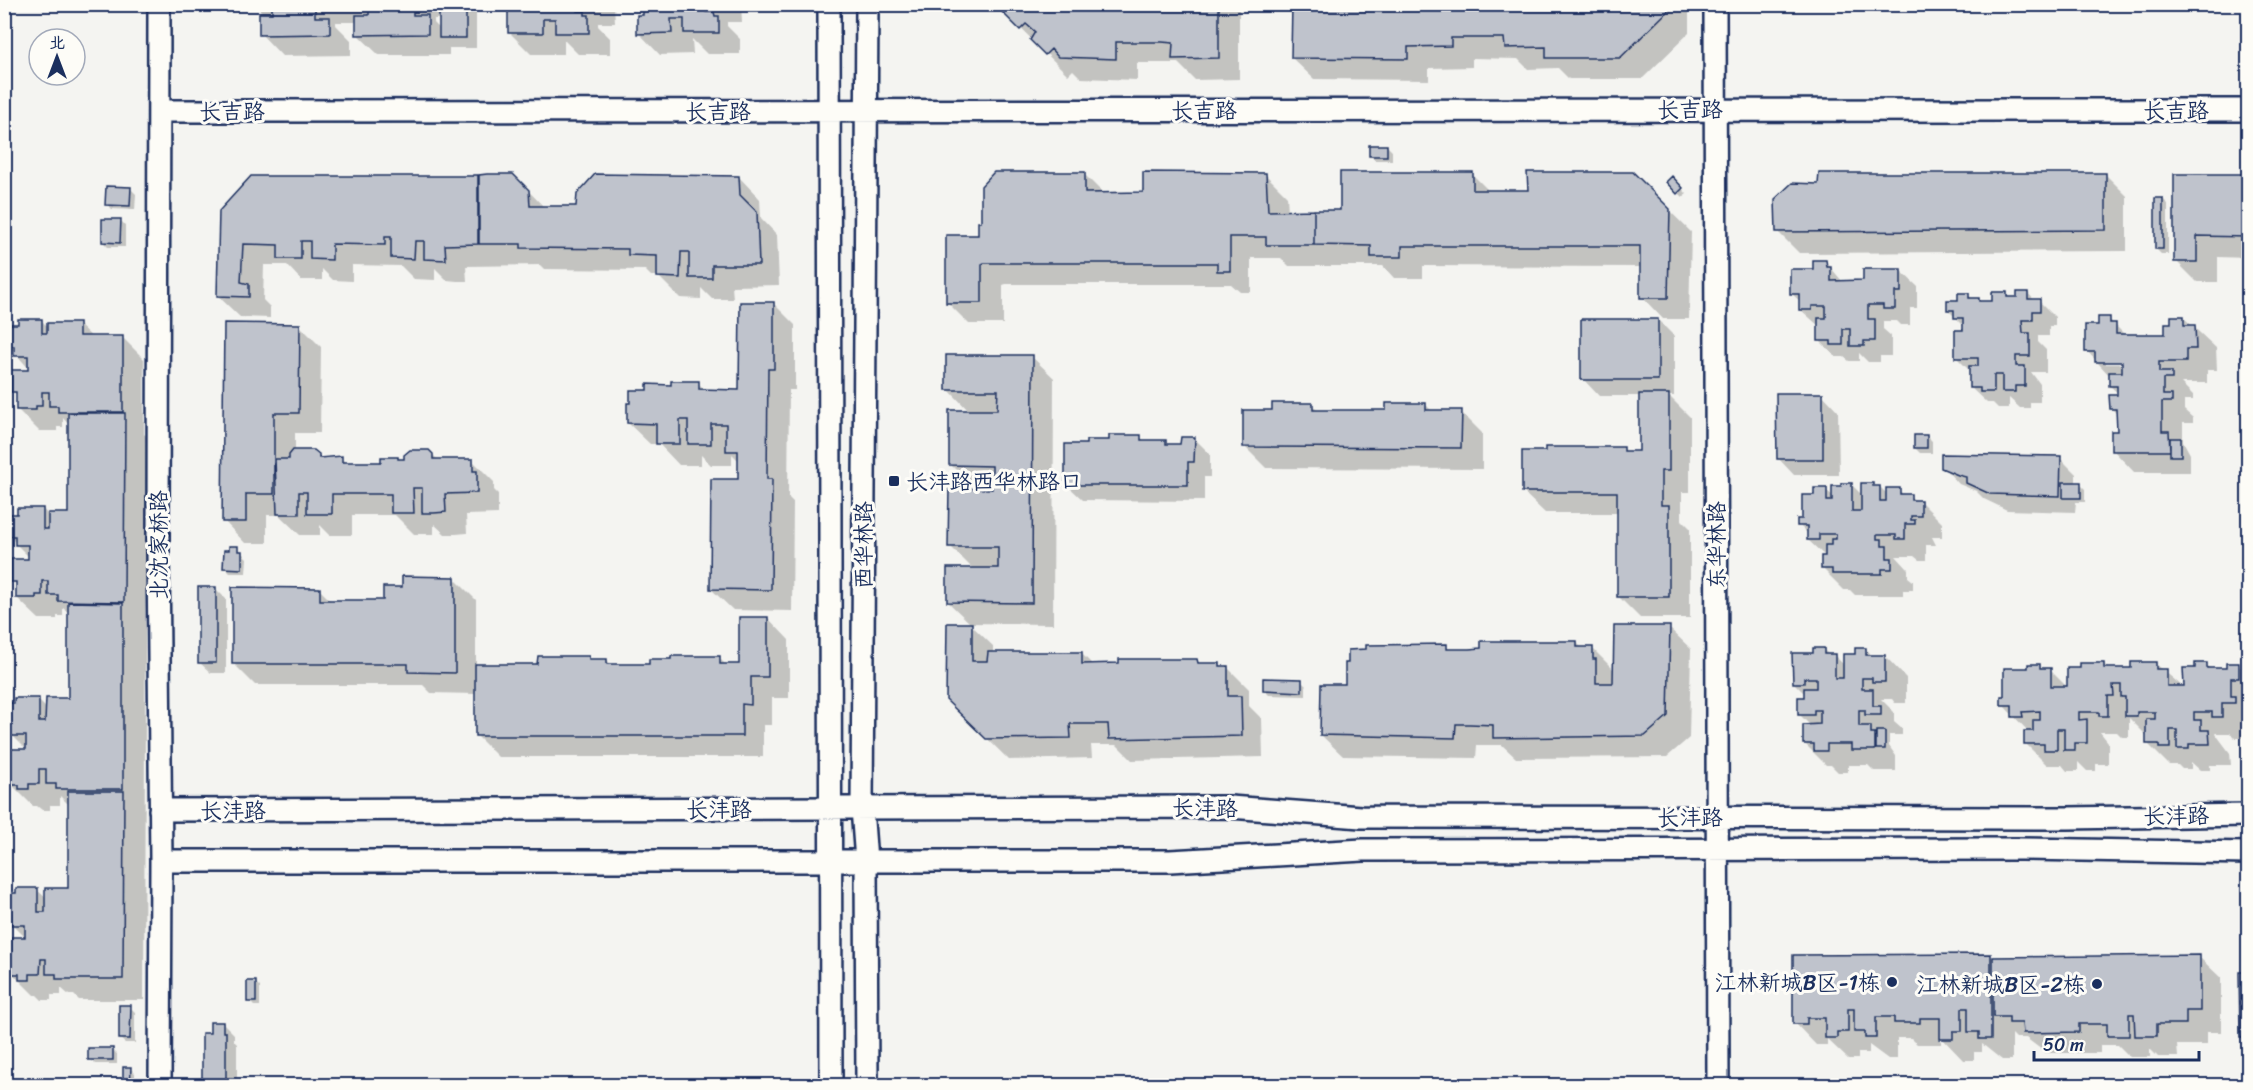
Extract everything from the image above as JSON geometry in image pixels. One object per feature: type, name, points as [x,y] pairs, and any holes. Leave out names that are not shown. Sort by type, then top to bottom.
[{"type":"street","name":"北沈家桥路","points":[[159,4],[160,1086]]},
{"type":"street","name":"西华林路","points":[[829,4],[831,1086]]},
{"type":"street","name":"西华林路","points":[[867,4],[862,808],[866,861],[867,1086]]},
{"type":"street","name":"东华林路","points":[[1715,4],[1718,1086]]},
{"type":"street","name":"长吉路","points":[[160,111],[2248,110]]},
{"type":"street","name":"长沣路","points":[[160,810],[1230,807],[1361,817],[2068,818],[2248,815]]},
{"type":"street","name":"长沣路","points":[[161,861],[1170,861],[1363,850],[2020,849],[2248,853]]},
{"type":"building","points":[[272,4],[315,4],[315,17],[330,17],[330,34],[259,35],[259,13],[272,13]]},
{"type":"building","points":[[369,4],[413,4],[413,15],[428,15],[428,34],[356,35],[356,15],[369,15]]},
{"type":"building","points":[[439,4],[466,4],[466,38],[439,38]]},
{"type":"building","points":[[520,4],[577,4],[577,11],[585,11],[585,15],[589,15],[589,33],[555,33],[555,19],[543,19],[543,33],[508,33],[508,11],[520,11]]},
{"type":"building","points":[[650,4],[706,4],[706,12],[714,12],[715,16],[719,16],[719,33],[684,33],[684,19],[671,19],[672,33],[637,34],[637,15],[643,15],[643,10],[650,10]]},
{"type":"building","points":[[994,4],[1219,4],[1219,58],[1172,59],[1173,43],[1162,42],[1116,42],[1116,59],[1058,57],[1051,49],[1045,55],[1030,40],[1035,32],[1026,24],[1020,30]]},
{"type":"building","points":[[1292,4],[1668,4],[1668,11],[1620,58],[1546,58],[1546,47],[1505,48],[1504,38],[1451,38],[1451,46],[1408,47],[1408,59],[1291,58]]},
{"type":"building","points":[[1369,145],[1387,145],[1387,156],[1369,156]]},
{"type":"building","points":[[994,172],[1085,172],[1085,193],[1143,192],[1143,172],[1266,173],[1268,211],[1314,210],[1314,245],[1266,245],[1266,237],[1230,237],[1230,271],[1217,271],[1217,263],[984,263],[982,264],[982,303],[946,303],[946,235],[978,235],[978,222],[981,222],[981,186]]},
{"type":"building","points":[[1340,172],[1473,172],[1473,190],[1528,190],[1527,172],[1633,172],[1670,209],[1668,298],[1640,298],[1640,246],[1402,246],[1402,257],[1371,257],[1371,246],[1314,245],[1314,210],[1340,210]]},
{"type":"building","points":[[1819,173],[2106,173],[2106,230],[1776,232],[1775,199],[1792,183],[1818,184]]},
{"type":"building","points":[[513,174],[529,190],[530,206],[576,206],[577,194],[595,174],[739,176],[740,195],[757,212],[759,265],[712,265],[712,278],[689,278],[689,252],[681,252],[680,278],[657,277],[657,256],[628,255],[628,249],[521,248],[521,244],[479,244],[479,175]]},
{"type":"building","points":[[2174,174],[2248,174],[2248,237],[2197,236],[2197,262],[2174,262]]},
{"type":"building","points":[[478,175],[478,244],[445,245],[446,260],[424,259],[424,241],[415,241],[414,259],[391,258],[391,237],[385,237],[385,245],[332,244],[332,260],[310,259],[310,241],[301,241],[301,259],[278,259],[278,245],[243,244],[241,282],[249,284],[249,297],[217,296],[219,211],[251,176]]},
{"type":"building","points":[[1672,176],[1683,188],[1677,194],[1666,182]]},
{"type":"building","points":[[106,186],[131,187],[130,206],[105,205]]},
{"type":"building","points":[[2155,198],[2163,198],[2163,249],[2155,249]]},
{"type":"building","points":[[102,219],[121,219],[120,243],[102,242]]},
{"type":"building","points":[[1813,260],[1826,260],[1827,267],[1831,267],[1831,281],[1863,280],[1863,269],[1901,269],[1901,292],[1895,292],[1895,309],[1883,309],[1883,305],[1868,305],[1868,319],[1875,319],[1875,341],[1864,341],[1864,346],[1850,346],[1850,329],[1843,329],[1843,345],[1831,345],[1831,341],[1818,341],[1818,318],[1826,318],[1826,306],[1812,306],[1812,310],[1799,310],[1799,294],[1790,294],[1790,269],[1813,269]]},
{"type":"building","points":[[1992,292],[2007,292],[2007,297],[2017,297],[2017,292],[2028,292],[2028,299],[2040,299],[2040,311],[2033,311],[2033,320],[2022,320],[2023,333],[2030,333],[2030,356],[2016,356],[2016,366],[2025,366],[2025,386],[2015,386],[2015,392],[2002,392],[2002,375],[1994,375],[1994,392],[1980,392],[1980,388],[1969,388],[1969,366],[1978,366],[1978,358],[1955,358],[1955,330],[1963,330],[1963,318],[1954,318],[1954,310],[1947,310],[1947,300],[1958,300],[1958,293],[1969,293],[1969,298],[1992,301]]},
{"type":"building","points":[[740,302],[774,302],[774,369],[768,369],[767,479],[772,479],[771,590],[710,589],[711,479],[738,479],[738,451],[726,451],[726,424],[711,424],[711,444],[688,444],[688,420],[680,420],[680,444],[656,444],[656,424],[627,423],[627,403],[630,403],[630,390],[647,390],[647,384],[671,385],[671,381],[699,381],[699,389],[739,390]]},
{"type":"building","points":[[2171,316],[2184,316],[2184,325],[2195,325],[2196,349],[2186,349],[2186,362],[2159,362],[2159,372],[2172,372],[2172,379],[2163,379],[2163,395],[2172,395],[2172,402],[2162,402],[2162,431],[2169,431],[2170,451],[2111,451],[2111,431],[2117,431],[2116,409],[2110,409],[2109,395],[2117,395],[2117,386],[2109,386],[2109,372],[2122,372],[2122,362],[2095,362],[2095,352],[2085,352],[2085,325],[2098,325],[2098,317],[2110,317],[2110,323],[2116,323],[2116,334],[2165,334],[2165,323],[2171,323]]},
{"type":"building","points":[[18,319],[42,319],[42,333],[47,333],[47,323],[79,323],[79,336],[123,336],[123,412],[58,412],[58,406],[49,406],[49,392],[42,392],[42,406],[36,406],[36,410],[16,410],[16,392],[11,392],[11,370],[28,370],[28,356],[14,356],[14,346],[6,346],[6,324],[18,324]]},
{"type":"building","points":[[1581,319],[1658,319],[1658,380],[1581,380]]},
{"type":"building","points":[[224,323],[300,324],[299,413],[274,413],[274,494],[246,494],[246,522],[222,522]]},
{"type":"building","points":[[946,355],[1033,355],[1032,603],[947,602],[947,568],[998,568],[998,547],[948,547],[949,488],[992,489],[992,466],[949,465],[949,410],[997,410],[998,390],[946,390]]},
{"type":"building","points":[[1776,393],[1823,393],[1823,459],[1777,459]]},
{"type":"building","points":[[1639,394],[1669,394],[1669,471],[1661,471],[1661,505],[1669,505],[1669,597],[1617,597],[1617,492],[1522,492],[1522,451],[1545,451],[1545,447],[1624,447],[1624,451],[1639,451]]},
{"type":"building","points":[[1272,403],[1313,403],[1313,410],[1386,410],[1386,403],[1426,403],[1426,410],[1462,410],[1461,448],[1243,447],[1243,410],[1272,410]]},
{"type":"building","points":[[68,413],[125,413],[124,602],[58,601],[58,595],[48,595],[48,581],[42,581],[42,595],[36,595],[36,598],[16,598],[16,582],[11,582],[11,559],[28,559],[28,545],[15,545],[15,536],[9,536],[9,526],[5,526],[5,514],[17,514],[17,508],[43,508],[43,529],[48,529],[48,513],[68,513]]},
{"type":"building","points":[[1109,435],[1141,435],[1141,440],[1166,440],[1166,444],[1180,444],[1181,437],[1195,437],[1194,462],[1188,462],[1188,485],[1065,485],[1065,444],[1086,444],[1086,440],[1109,440]]},
{"type":"building","points":[[1914,435],[1927,435],[1927,448],[1914,448]]},
{"type":"building","points":[[2170,438],[2181,438],[2181,456],[2170,456]]},
{"type":"building","points":[[293,450],[314,450],[319,454],[319,458],[342,456],[342,462],[381,462],[381,457],[404,459],[404,455],[410,450],[429,450],[433,454],[433,459],[473,459],[473,471],[477,471],[477,493],[445,494],[446,512],[434,513],[422,513],[422,488],[413,488],[414,513],[391,513],[391,494],[332,494],[332,514],[307,514],[307,492],[299,492],[299,514],[277,514],[275,459],[289,459]]},
{"type":"building","points":[[1941,454],[2061,456],[2060,496],[1990,494],[1966,483],[1966,477],[1941,468]]},
{"type":"building","points":[[2063,482],[2081,482],[2081,498],[2063,498]]},
{"type":"building","points":[[1841,483],[1852,483],[1852,511],[1861,511],[1861,483],[1873,483],[1873,486],[1880,486],[1880,501],[1886,501],[1886,488],[1900,488],[1900,494],[1911,494],[1911,500],[1921,500],[1921,516],[1911,516],[1915,524],[1905,524],[1905,539],[1896,539],[1896,535],[1877,535],[1877,539],[1882,539],[1882,546],[1887,546],[1887,558],[1892,558],[1892,569],[1882,569],[1882,574],[1832,574],[1832,569],[1821,569],[1821,556],[1825,556],[1825,545],[1831,545],[1831,539],[1836,539],[1836,534],[1819,534],[1819,540],[1807,540],[1807,526],[1797,526],[1797,519],[1802,519],[1802,495],[1814,495],[1814,488],[1827,488],[1827,501],[1832,501],[1832,486],[1841,486]]},
{"type":"building","points":[[229,546],[238,546],[238,551],[242,551],[242,569],[223,568],[224,550],[229,550]]},
{"type":"building","points":[[402,576],[455,577],[455,673],[408,672],[408,664],[232,664],[232,587],[320,588],[320,600],[383,600],[383,587],[402,587]]},
{"type":"building","points":[[198,587],[216,587],[216,663],[198,663]]},
{"type":"building","points":[[68,602],[123,603],[123,789],[56,789],[56,784],[46,784],[46,769],[39,769],[39,784],[29,784],[29,789],[19,789],[19,785],[10,785],[10,749],[26,749],[26,736],[10,736],[10,724],[5,724],[5,703],[14,703],[14,698],[39,698],[39,722],[45,722],[46,698],[68,698]]},
{"type":"building","points":[[739,617],[768,617],[768,677],[751,677],[751,705],[742,704],[742,736],[475,736],[475,664],[537,664],[538,656],[589,656],[589,659],[607,659],[607,664],[649,664],[649,659],[671,659],[671,656],[720,656],[720,664],[739,664]]},
{"type":"building","points":[[947,623],[972,623],[972,661],[987,661],[988,652],[1082,652],[1082,664],[1119,663],[1119,659],[1197,659],[1198,663],[1220,663],[1220,666],[1228,666],[1228,696],[1241,696],[1242,736],[1109,739],[1108,724],[1070,724],[1071,738],[986,739],[946,700]]},
{"type":"building","points":[[1614,626],[1670,626],[1668,716],[1645,736],[1493,738],[1493,725],[1470,724],[1456,724],[1455,738],[1320,735],[1321,684],[1345,684],[1345,663],[1348,663],[1348,650],[1366,649],[1366,645],[1447,644],[1447,649],[1469,649],[1481,648],[1481,641],[1577,641],[1577,647],[1593,647],[1593,659],[1596,659],[1596,683],[1613,683]]},
{"type":"building","points":[[1813,648],[1824,648],[1824,654],[1835,654],[1835,678],[1843,678],[1843,654],[1855,654],[1855,648],[1866,648],[1866,655],[1885,655],[1885,682],[1872,682],[1872,678],[1862,678],[1862,689],[1873,689],[1873,706],[1881,706],[1881,715],[1865,715],[1865,710],[1859,710],[1859,726],[1871,726],[1871,733],[1875,733],[1875,750],[1851,750],[1851,744],[1827,744],[1827,751],[1814,751],[1814,744],[1803,744],[1803,725],[1820,724],[1820,710],[1814,710],[1814,715],[1798,715],[1798,697],[1804,697],[1804,688],[1816,688],[1816,678],[1804,678],[1804,683],[1793,683],[1792,653],[1813,653]]},
{"type":"building","points":[[2131,662],[2156,662],[2156,669],[2167,669],[2167,686],[2184,686],[2183,668],[2195,668],[2195,663],[2207,663],[2207,668],[2226,668],[2226,663],[2239,663],[2239,678],[2231,678],[2231,696],[2235,696],[2235,703],[2222,703],[2222,717],[2212,717],[2212,712],[2194,712],[2194,720],[2201,720],[2201,730],[2209,730],[2210,744],[2189,744],[2189,749],[2177,749],[2177,730],[2170,730],[2170,748],[2159,748],[2159,744],[2146,744],[2146,719],[2155,719],[2155,712],[2137,712],[2137,716],[2125,716],[2125,697],[2121,697],[2121,685],[2113,685],[2114,696],[2108,696],[2108,716],[2099,716],[2099,712],[2079,712],[2079,720],[2087,719],[2087,743],[2075,743],[2075,750],[2064,750],[2064,729],[2057,729],[2057,750],[2044,750],[2044,744],[2024,744],[2024,731],[2033,731],[2033,720],[2040,720],[2040,711],[2022,712],[2023,717],[2012,717],[2012,705],[2001,705],[2001,696],[2004,696],[2004,668],[2028,668],[2028,664],[2040,664],[2040,668],[2051,668],[2051,686],[2067,686],[2067,668],[2080,668],[2080,663],[2104,663],[2104,668],[2131,668]]},
{"type":"building","points":[[1263,678],[1302,679],[1302,692],[1263,690]]},
{"type":"building","points":[[1876,731],[1885,731],[1885,749],[1876,749]]},
{"type":"building","points":[[68,791],[124,791],[123,979],[56,979],[56,974],[46,974],[46,959],[41,959],[40,974],[30,974],[30,980],[19,980],[19,974],[11,974],[11,937],[25,937],[25,925],[11,925],[11,914],[5,914],[5,893],[16,893],[16,888],[38,888],[38,912],[45,912],[45,888],[68,888]]},
{"type":"building","name":"江林新城B区-1栋","points":[[1991,954],[1991,1039],[1979,1039],[1979,1032],[1968,1032],[1968,1008],[1962,1008],[1962,1031],[1953,1031],[1953,1039],[1940,1039],[1940,1018],[1920,1018],[1920,1023],[1894,1023],[1894,1017],[1876,1017],[1876,1038],[1865,1038],[1865,1032],[1854,1032],[1854,1009],[1848,1009],[1848,1032],[1837,1032],[1837,1038],[1825,1038],[1825,1018],[1807,1018],[1807,1024],[1793,1024],[1793,955]]},
{"type":"building","name":"江林新城B区-2栋","points":[[2200,955],[2200,1011],[2186,1011],[2186,1024],[2157,1024],[2157,1036],[2135,1036],[2134,1014],[2129,1014],[2129,1036],[2107,1036],[2107,1024],[2079,1024],[2079,1032],[2023,1033],[2022,1023],[2009,1023],[2009,1017],[1993,1017],[1993,957]]},
{"type":"building","points":[[2239,972],[2248,972],[2248,1037],[2240,1037]]},
{"type":"building","points":[[247,981],[256,981],[256,1002],[247,1002]]},
{"type":"building","points":[[119,1005],[131,1005],[130,1039],[119,1039]]},
{"type":"building","points":[[210,1022],[223,1022],[223,1032],[226,1032],[226,1086],[202,1086],[202,1033],[210,1033]]},
{"type":"building","points":[[88,1048],[113,1048],[113,1060],[88,1060]]},
{"type":"building","points":[[123,1067],[131,1067],[130,1086],[123,1086]]},
{"type":"place","name":"长沣路西华林路口","points":[[894,481]]},
{"type":"place","name":"江林新城B区-1栋","points":[[1892,982]]},
{"type":"place","name":"江林新城B区-2栋","points":[[2097,984]]}]
